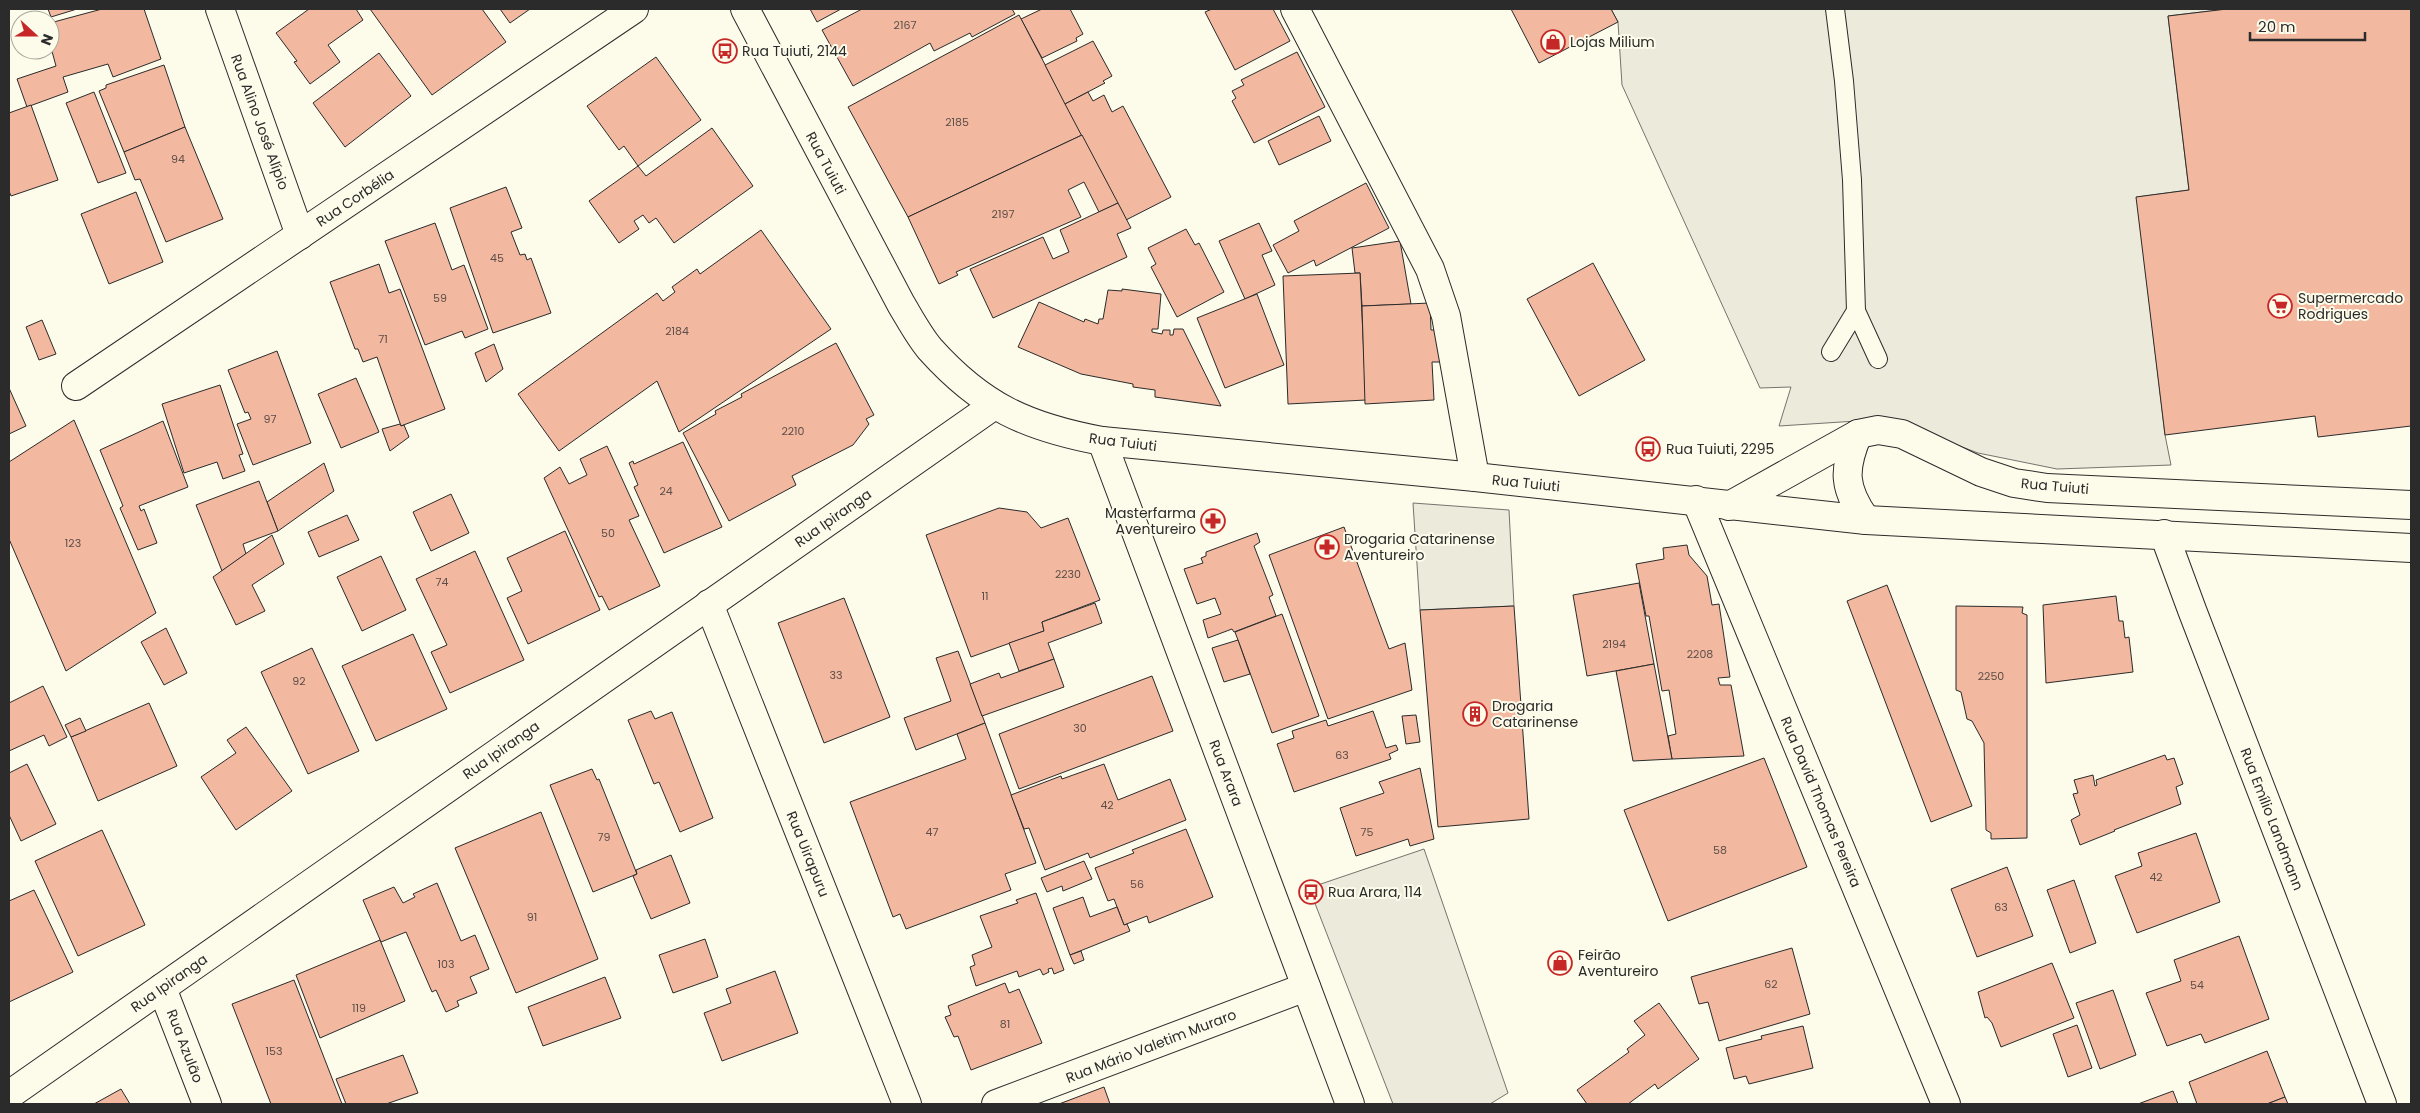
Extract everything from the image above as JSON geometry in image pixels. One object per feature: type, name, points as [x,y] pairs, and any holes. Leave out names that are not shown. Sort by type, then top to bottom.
[{"type":"street","name":"Rua Alino José Alípio","points":[[220,9],[300,235]]},
{"type":"street","name":"Rua Corbélia","points":[[76,386],[634,9]]},
{"type":"street","name":"Rua Tuiuti","points":[[745,9],[901,304],[929,348],[958,377],[993,406],[1027,422],[1070,435],[1102,441],[1475,477],[1866,520],[2411,548]]},
{"type":"street","points":[[1295,9],[1430,270],[1446,316],[1475,477]]},
{"type":"street","name":"Rua Ipiranga","points":[[9,1095],[993,406]]},
{"type":"street","name":"Rua Tuiuti","points":[[1729,506],[1858,434],[1878,430],[1902,434],[1981,472],[2014,482],[2047,488],[2411,505]]},
{"type":"street","points":[[1858,434],[1850,453],[1847,476],[1852,501],[1866,520]]},
{"type":"street","name":"Rua Arara","points":[[1102,441],[1350,1104]]},
{"type":"street","name":"Rua David Thomas Pereira","points":[[1696,500],[1946,1104]]},
{"type":"street","name":"Rua Emílio Landmann","points":[[2164,534],[2382,1104]]},
{"type":"street","name":"Rua Uirapuru","points":[[709,604],[907,1104]]},
{"type":"street","name":"Rua Mário Valetim Muraro","points":[[996,1104],[1306,987]]},
{"type":"street","name":"Rua Azulão","points":[[162,988],[207,1104]]},
{"type":"lane","points":[[1835,9],[1844,81],[1852,180],[1856,311],[1878,359]]},
{"type":"lane","points":[[1832,352],[1856,311]]},
{"type":"shaded area","points":[[1611,9],[2227,9],[2168,16],[2189,190],[2137,197],[2165,435],[2171,465],[2057,469],[1978,453],[1888,419],[1779,426],[1791,387],[1760,388],[1622,85],[1618,22]]},
{"type":"shaded area","points":[[1413,503],[1509,510],[1514,606],[1420,610]]},
{"type":"shaded area","points":[[1424,849],[1508,1093],[1490,1104],[1393,1104],[1309,888]]},
{"type":"building","points":[[77,9],[60,14],[60,10],[48,10]]},
{"type":"building","points":[[102,9],[144,9],[161,59],[113,77],[108,64],[63,77],[68,92],[27,107],[17,79],[56,66],[54,60],[60,60],[60,20]]},
{"type":"building","points":[[309,9],[356,9],[363,20],[328,45],[340,62],[310,84],[294,62],[297,61],[276,33]]},
{"type":"building","points":[[370,9],[482,9],[506,42],[432,95]]},
{"type":"building","points":[[500,9],[530,9],[510,23]]},
{"type":"building","points":[[810,9],[841,9],[817,22]]},
{"type":"building","points":[[862,9],[1012,9],[1015,14],[972,37],[970,33],[934,51],[930,43],[853,86],[822,30]]},
{"type":"building","points":[[1042,9],[1070,9],[1083,34],[1076,38],[1077,41],[1042,58],[1021,19]]},
{"type":"building","points":[[1212,9],[1273,9],[1290,41],[1235,70],[1205,12]]},
{"type":"building","name":"Lojas Milium","points":[[1511,9],[1611,9],[1618,22],[1539,63]]},
{"type":"building","name":"Supermercado Rodrigues","points":[[2227,9],[2411,9],[2411,426],[2318,437],[2315,416],[2165,435],[2136,197],[2189,190],[2168,16]]},
{"type":"building","points":[[1019,15],[1082,135],[908,217],[848,107]]},
{"type":"building","points":[[1093,41],[1112,76],[1103,81],[1105,83],[1065,104],[1045,65]]},
{"type":"building","points":[[1297,52],[1325,107],[1254,143],[1232,101],[1236,98],[1232,91],[1244,85],[1241,80]]},
{"type":"building","points":[[379,53],[411,96],[345,147],[313,103]]},
{"type":"building","points":[[656,57],[701,120],[638,166],[624,146],[619,150],[587,106]]},
{"type":"building","points":[[164,65],[185,127],[124,152],[99,91],[106,88],[106,85]]},
{"type":"building","points":[[94,92],[126,173],[98,183],[66,103]]},
{"type":"building","points":[[1088,92],[1093,101],[1104,95],[1112,112],[1123,106],[1171,197],[1126,220],[1065,104]]},
{"type":"building","points":[[31,105],[58,180],[11,196],[9,191],[9,113]]},
{"type":"building","points":[[1319,116],[1331,141],[1279,165],[1268,141]]},
{"type":"building","points":[[185,127],[223,219],[166,242],[140,179],[135,180],[124,152]]},
{"type":"building","points":[[712,128],[753,186],[674,243],[656,218],[649,223],[643,215],[634,221],[639,229],[619,243],[589,201],[638,166],[646,176]]},
{"type":"building","points":[[1082,135],[1118,203],[1099,212],[1084,182],[1068,190],[1081,217],[956,272],[958,275],[939,284],[908,217]]},
{"type":"building","points":[[1366,183],[1389,228],[1316,266],[1314,260],[1288,273],[1273,245],[1299,231],[1294,221]]},
{"type":"building","points":[[506,187],[522,228],[511,232],[520,255],[525,254],[527,260],[531,258],[551,313],[493,333],[450,208]]},
{"type":"building","points":[[136,192],[163,262],[109,284],[81,214]]},
{"type":"building","points":[[1118,203],[1131,228],[1117,234],[1127,257],[993,318],[970,269],[1043,237],[1053,259],[1069,252],[1060,230]]},
{"type":"building","points":[[435,223],[452,270],[464,265],[488,329],[465,338],[462,331],[425,345],[385,241]]},
{"type":"building","points":[[1259,223],[1272,251],[1262,255],[1275,285],[1245,299],[1219,241]]},
{"type":"building","points":[[1186,229],[1195,245],[1199,243],[1224,292],[1177,317],[1151,267],[1156,264],[1148,248]]},
{"type":"building","points":[[761,230],[831,329],[679,432],[657,381],[559,451],[518,394],[657,293],[663,301],[675,292],[672,287],[697,269],[700,274]]},
{"type":"building","points":[[1400,241],[1411,304],[1362,306],[1360,273],[1355,273],[1352,248]]},
{"type":"building","points":[[1593,263],[1645,360],[1579,396],[1527,299]]},
{"type":"building","points":[[379,264],[389,293],[400,289],[445,409],[401,426],[377,357],[363,362],[358,349],[355,349],[330,282]]},
{"type":"building","points":[[1360,273],[1366,400],[1288,404],[1283,276]]},
{"type":"building","points":[[1122,289],[1161,294],[1158,329],[1152,329],[1152,332],[1162,334],[1163,330],[1170,330],[1170,335],[1173,335],[1174,329],[1183,329],[1221,406],[1155,397],[1155,390],[1133,387],[1133,384],[1081,374],[1018,347],[1039,302],[1084,322],[1085,319],[1098,324],[1099,319],[1103,319],[1108,290],[1122,291]]},
{"type":"building","points":[[1257,294],[1284,365],[1225,388],[1197,318]]},
{"type":"building","points":[[1430,303],[1431,330],[1439,330],[1440,362],[1432,362],[1434,400],[1365,404],[1362,306]]},
{"type":"building","points":[[42,320],[56,354],[39,360],[26,327]]},
{"type":"building","points":[[836,343],[874,415],[866,419],[869,424],[853,445],[792,476],[796,485],[729,521],[683,433],[716,414],[715,411],[742,397],[741,394]]},
{"type":"building","points":[[494,344],[503,369],[486,382],[475,353]]},
{"type":"building","points":[[277,351],[311,443],[253,465],[237,424],[251,419],[248,412],[245,413],[228,370]]},
{"type":"building","points":[[356,378],[379,432],[341,448],[318,394]]},
{"type":"building","points":[[220,385],[243,454],[239,455],[245,471],[223,479],[217,462],[184,473],[162,404]]},
{"type":"building","points":[[9,388],[26,426],[9,434]]},
{"type":"building","points":[[74,420],[156,613],[66,671],[9,539],[9,462]]},
{"type":"building","points":[[163,421],[188,487],[139,506],[141,511],[144,509],[157,543],[138,550],[120,508],[123,506],[100,450]]},
{"type":"building","points":[[400,424],[401,426],[404,425],[409,437],[390,451],[382,429]]},
{"type":"building","points":[[683,442],[722,527],[664,553],[634,487],[638,485],[629,463],[633,461],[634,464]]},
{"type":"building","points":[[607,446],[639,516],[629,520],[660,586],[609,610],[602,596],[599,597],[544,478],[560,467],[569,484],[587,475],[580,459]]},
{"type":"building","points":[[324,463],[334,491],[278,531],[267,502]]},
{"type":"building","points":[[259,481],[278,531],[243,544],[246,554],[222,571],[196,505]]},
{"type":"building","points":[[451,494],[469,533],[431,551],[413,512]]},
{"type":"building","points":[[999,508],[1027,512],[1041,528],[1068,518],[1100,600],[1042,622],[1044,631],[971,657],[926,535]]},
{"type":"building","points":[[347,515],[359,540],[319,557],[308,532]]},
{"type":"building","points":[[1344,527],[1389,649],[1405,643],[1412,690],[1328,719],[1269,555]]},
{"type":"building","points":[[565,531],[600,610],[528,644],[507,598],[522,591],[507,558]]},
{"type":"building","points":[[1257,533],[1260,542],[1254,546],[1273,595],[1269,597],[1276,616],[1234,632],[1232,629],[1208,638],[1203,620],[1221,614],[1215,598],[1197,604],[1184,569],[1203,563],[1201,558],[1206,556],[1206,552]]},
{"type":"building","points":[[272,535],[284,564],[252,585],[265,611],[236,625],[213,577]]},
{"type":"building","points":[[1687,545],[1689,555],[1707,576],[1712,605],[1719,604],[1730,677],[1718,678],[1720,685],[1731,685],[1744,756],[1672,759],[1668,736],[1676,734],[1669,690],[1662,691],[1649,616],[1646,616],[1636,564],[1664,559],[1663,548]]},
{"type":"building","points":[[475,551],[524,660],[450,693],[431,652],[447,645],[416,579]]},
{"type":"building","points":[[381,556],[406,610],[362,631],[337,577]]},
{"type":"building","points":[[1639,583],[1654,664],[1587,676],[1573,595]]},
{"type":"building","points":[[1887,585],[1972,806],[1931,822],[1847,601]]},
{"type":"building","points":[[2116,596],[2119,621],[2123,621],[2125,638],[2129,637],[2133,672],[2046,683],[2043,605]]},
{"type":"building","points":[[844,598],[890,717],[824,743],[778,623]]},
{"type":"building","points":[[1095,603],[1102,623],[1048,643],[1054,659],[1019,671],[1009,643],[1044,631],[1042,622]]},
{"type":"building","name":"Drogaria Catarinense","points":[[1514,606],[1529,819],[1438,827],[1420,610]]},
{"type":"building","points":[[1956,606],[2023,607],[2022,613],[2027,615],[2027,838],[1991,839],[1991,833],[1986,830],[1984,743],[1972,721],[1967,719],[1961,692],[1956,690]]},
{"type":"building","points":[[1282,614],[1319,716],[1272,733],[1235,632]]},
{"type":"building","points":[[166,628],[187,673],[164,685],[141,642]]},
{"type":"building","points":[[413,634],[447,709],[376,741],[342,666]]},
{"type":"building","points":[[1238,640],[1250,674],[1224,682],[1212,648]]},
{"type":"building","points":[[312,648],[359,751],[308,774],[261,672]]},
{"type":"building","points":[[958,651],[985,723],[916,750],[904,718],[951,701],[936,658]]},
{"type":"building","points":[[1054,659],[1064,687],[982,716],[970,684],[999,673],[1001,678]]},
{"type":"building","points":[[1654,664],[1672,759],[1633,761],[1616,671]]},
{"type":"building","points":[[1152,676],[1173,731],[1019,789],[999,734]]},
{"type":"building","points":[[43,686],[67,737],[49,746],[44,735],[9,751],[9,703]]},
{"type":"building","points":[[149,703],[177,766],[98,801],[71,737]]},
{"type":"building","points":[[651,711],[655,719],[672,712],[713,818],[680,832],[659,782],[654,784],[628,720]]},
{"type":"building","points":[[1373,711],[1386,748],[1396,745],[1398,750],[1389,754],[1391,759],[1294,792],[1277,744],[1294,738],[1292,731],[1326,720],[1328,726]]},
{"type":"building","points":[[1416,715],[1420,742],[1406,744],[1402,716]]},
{"type":"building","points":[[80,718],[86,731],[71,737],[65,725]]},
{"type":"building","points":[[985,723],[1036,863],[1005,874],[1011,890],[906,929],[900,914],[893,917],[850,802],[966,759],[957,734]]},
{"type":"building","points":[[246,727],[292,791],[236,830],[201,777],[236,753],[227,740]]},
{"type":"building","points":[[2165,755],[2167,760],[2174,758],[2183,784],[2176,787],[2181,804],[2080,845],[2071,820],[2080,815],[2073,794],[2078,793],[2074,780],[2093,775],[2095,786],[2097,785],[2096,780]]},
{"type":"building","points":[[1764,758],[1807,867],[1668,921],[1624,810]]},
{"type":"building","points":[[27,764],[56,824],[21,841],[9,815],[9,773]]},
{"type":"building","points":[[1104,764],[1118,800],[1170,779],[1186,820],[1090,858],[1088,853],[1045,870],[1029,828],[1024,829],[1011,795],[1061,776],[1062,779]]},
{"type":"building","points":[[1420,768],[1434,839],[1410,846],[1408,839],[1356,856],[1340,808],[1384,793],[1379,782]]},
{"type":"building","points":[[592,769],[597,780],[599,779],[637,874],[593,892],[550,785]]},
{"type":"building","points":[[541,812],[598,959],[516,993],[455,848]]},
{"type":"building","points":[[1186,829],[1213,897],[1149,923],[1147,916],[1124,925],[1114,899],[1108,901],[1095,868],[1134,853],[1132,850]]},
{"type":"building","points":[[102,830],[145,925],[78,956],[35,861]]},
{"type":"building","points":[[2196,833],[2220,902],[2137,933],[2115,876],[2142,866],[2138,853]]},
{"type":"building","points":[[671,855],[690,903],[651,919],[633,876],[637,874],[636,870]]},
{"type":"building","points":[[1084,861],[1092,879],[1063,891],[1062,886],[1047,892],[1041,878]]},
{"type":"building","points":[[2007,867],[2033,936],[1977,957],[1951,889]]},
{"type":"building","points":[[2074,880],[2096,943],[2070,953],[2047,890]]},
{"type":"building","points":[[437,883],[461,941],[475,935],[489,969],[470,977],[477,993],[457,1001],[459,1006],[446,1012],[436,990],[432,992],[406,932],[381,942],[363,900],[394,887],[403,903],[415,897],[413,894]]},
{"type":"building","points":[[34,890],[73,972],[9,1002],[9,901]]},
{"type":"building","points":[[1036,893],[1064,970],[1054,974],[1052,968],[1048,969],[1049,972],[1043,975],[1040,969],[1019,977],[1017,971],[976,986],[970,967],[975,965],[972,955],[992,947],[980,916],[1018,903],[1016,900]]},
{"type":"building","points":[[1083,897],[1090,917],[1117,907],[1124,925],[1127,924],[1130,931],[1070,955],[1053,908]]},
{"type":"building","points":[[2239,936],[2269,1019],[2205,1043],[2201,1034],[2167,1046],[2146,993],[2181,981],[2174,960]]},
{"type":"building","points":[[705,939],[718,977],[673,993],[659,955]]},
{"type":"building","points":[[380,940],[405,1001],[320,1038],[296,975]]},
{"type":"building","points":[[1792,948],[1810,1014],[1719,1041],[1708,1002],[1699,1004],[1691,977]]},
{"type":"building","points":[[1081,951],[1084,960],[1074,964],[1070,955]]},
{"type":"building","points":[[2052,963],[2074,1018],[2001,1047],[1992,1023],[1987,1017],[1985,1018],[1978,992]]},
{"type":"building","points":[[775,971],[798,1033],[722,1061],[704,1013],[731,1003],[726,989]]},
{"type":"building","points":[[605,977],[621,1018],[543,1046],[528,1007]]},
{"type":"building","points":[[294,980],[342,1104],[271,1104],[232,1004]]},
{"type":"building","points":[[1005,983],[1009,993],[1019,989],[1042,1043],[971,1070],[958,1036],[954,1037],[945,1017],[951,1015],[948,1006]]},
{"type":"building","points":[[2113,990],[2136,1055],[2100,1069],[2076,1003]]},
{"type":"building","points":[[1659,1003],[1699,1059],[1658,1089],[1655,1084],[1628,1104],[1587,1104],[1577,1090],[1629,1052],[1627,1049],[1645,1035],[1634,1021]]},
{"type":"building","points":[[2077,1025],[2092,1068],[2068,1077],[2053,1034]]},
{"type":"building","points":[[1803,1026],[1813,1068],[1749,1084],[1746,1076],[1734,1079],[1726,1048],[1762,1039],[1761,1036]]},
{"type":"building","points":[[2267,1051],[2285,1097],[2267,1104],[2197,1104],[2189,1082]]},
{"type":"building","points":[[403,1055],[418,1093],[386,1104],[346,1104],[336,1079]]},
{"type":"building","points":[[1104,1087],[1110,1104],[1059,1104]]},
{"type":"building","points":[[121,1089],[130,1104],[94,1104]]},
{"type":"building","points":[[2173,1091],[2178,1104],[2138,1104]]},
{"type":"building","points":[[2285,1097],[2288,1104],[2267,1104]]},
{"type":"place","name":"Lojas Milium","points":[[1553,42]]},
{"type":"place","name":"Rua Tuiuti, 2144","points":[[725,51]]},
{"type":"place","name":"Supermercado Rodrigues","points":[[2280,306]]},
{"type":"place","name":"Rua Tuiuti, 2295","points":[[1648,449]]},
{"type":"place","name":"Masterfarma Aventureiro","points":[[1213,521]]},
{"type":"place","name":"Drogaria Catarinense Aventureiro","points":[[1327,547]]},
{"type":"place","name":"Drogaria Catarinense","points":[[1475,714]]},
{"type":"place","name":"Rua Arara, 114","points":[[1311,892]]},
{"type":"place","name":"Feirão Aventureiro","points":[[1560,963]]}]
